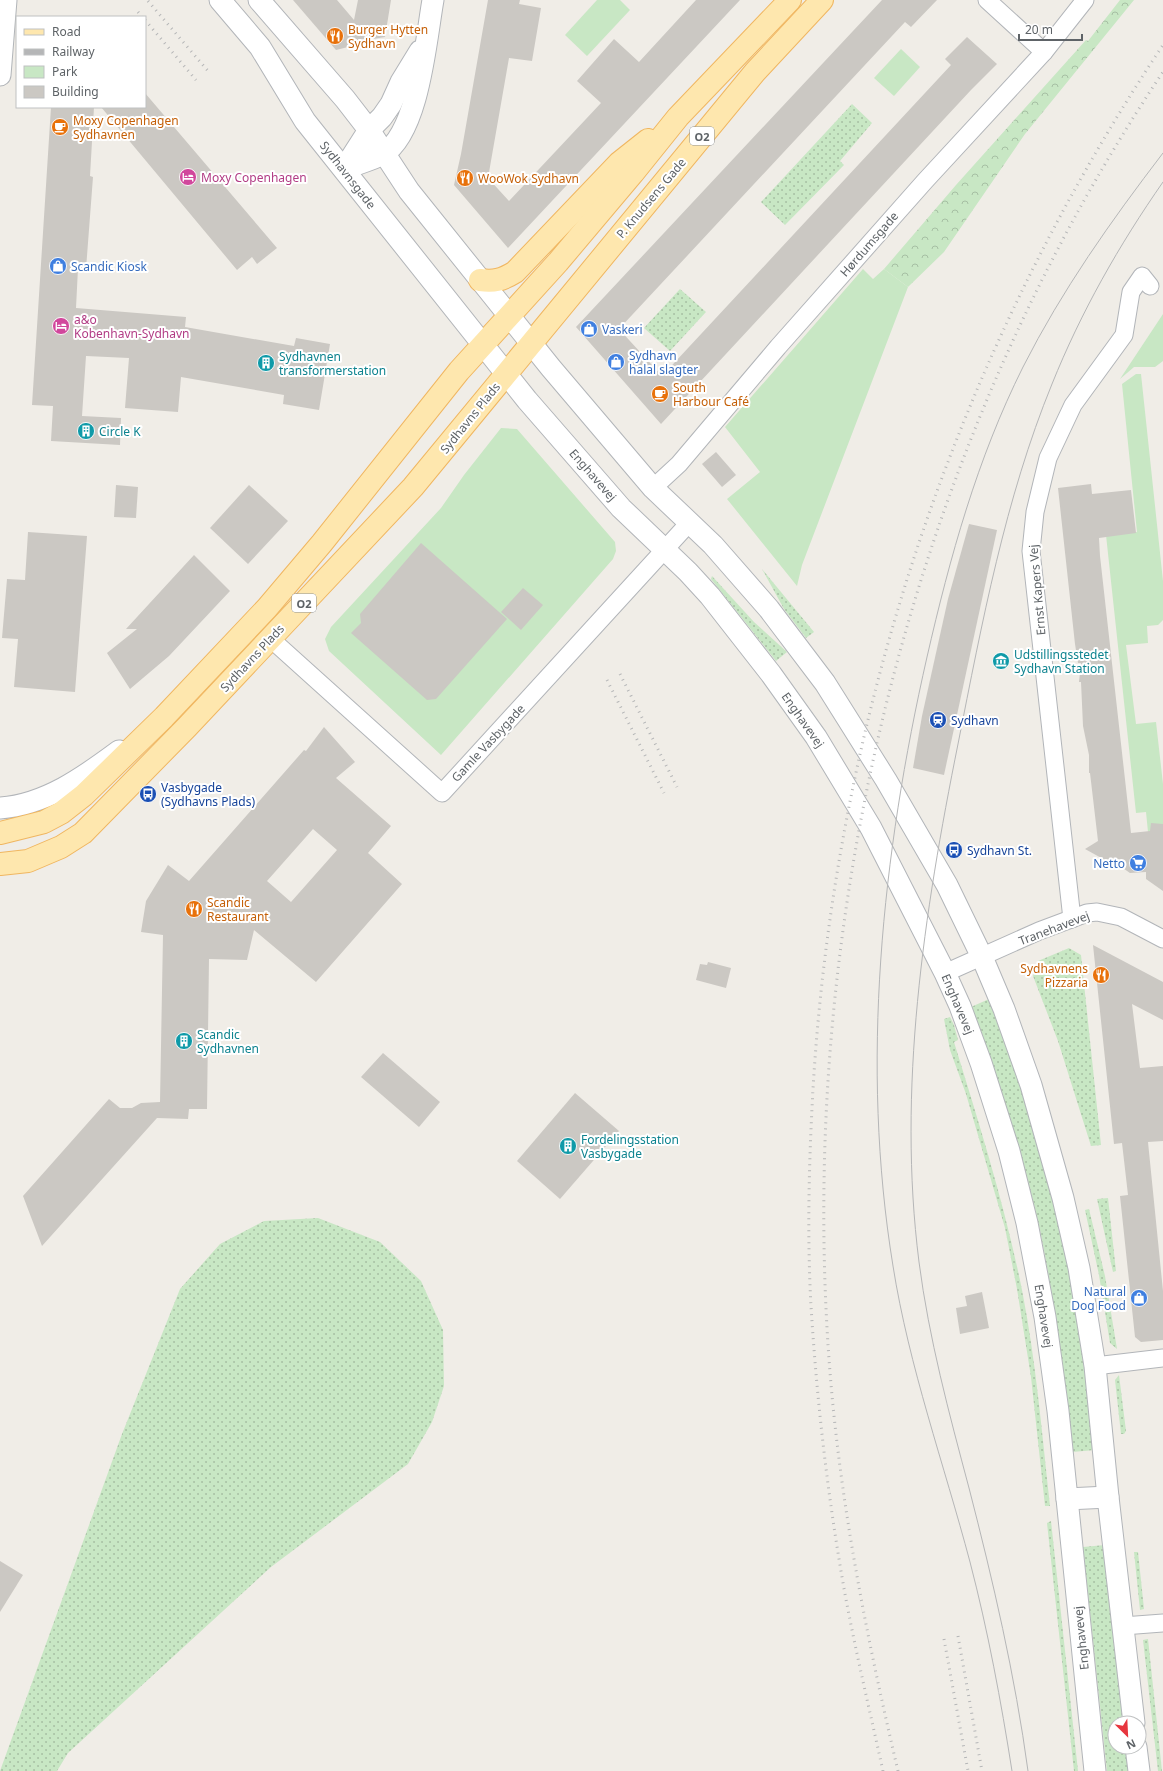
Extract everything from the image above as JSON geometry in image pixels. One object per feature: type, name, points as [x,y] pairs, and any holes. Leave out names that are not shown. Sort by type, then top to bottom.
[{"type":"main road","name":"O2","points":[[483,345],[558,262],[678,117],[790,0]]},
{"type":"main road","name":"P. Knudsens Gade","points":[[530,343],[755,72],[822,0]]},
{"type":"main road","points":[[480,280],[492,282],[504,279],[515,272],[619,163],[678,117]]},
{"type":"main road","name":"O2","points":[[506,373],[530,343]]},
{"type":"main road","name":"Sydhavns Plads","points":[[164,717],[267,608],[322,543],[459,372],[483,345]]},
{"type":"main road","name":"Sydhavns Plads","points":[[0,864],[28,860],[61,847],[83,833],[109,808],[271,639],[413,487],[506,373]]},
{"type":"main road","name":"O2","points":[[0,833],[44,822],[61,813],[84,795],[164,717]]},
{"type":"street","points":[[0,75],[6,0]]},
{"type":"street","name":"Sydhavnsgade","points":[[220,0],[260,47],[305,120],[506,373]]},
{"type":"street","points":[[259,0],[369,130],[409,190],[530,343],[653,488],[713,545],[769,609],[825,683],[870,754],[947,885],[982,957],[1004,1009],[1031,1085],[1057,1174],[1079,1268],[1095,1366],[1133,1715]]},
{"type":"street","points":[[344,169],[384,153],[400,137],[407,124],[423,65],[433,0]]},
{"type":"street","points":[[987,0],[1044,52]]},
{"type":"street","name":"Hørdumsgade","points":[[653,488],[679,464],[778,347],[925,181],[1044,52],[1085,0]]},
{"type":"street","points":[[344,169],[369,130],[382,117],[391,104],[401,82],[426,40]]},
{"type":"street","name":"Ernst Kapers Vej","points":[[1072,919],[1031,551],[1035,512],[1048,458],[1073,405],[1124,335],[1131,292],[1142,276],[1150,286]]},
{"type":"street","name":"Enghavevej","points":[[506,373],[621,508],[688,572],[715,602],[767,668],[816,737],[871,828],[945,973],[960,1006],[981,1063],[1009,1151],[1027,1223],[1045,1316],[1058,1411],[1095,1771]]},
{"type":"street","name":"Gamle Vasbygade","points":[[271,639],[442,793],[689,523]]},
{"type":"street","points":[[0,808],[12,807],[56,792],[97,767],[164,717]]},
{"type":"street","name":"Tranehavevej","points":[[945,973],[1087,913],[1097,912],[1121,917],[1163,938]]},
{"type":"street","points":[[1095,1366],[1163,1358]]},
{"type":"street","points":[[1067,1499],[1108,1496]]},
{"type":"street","points":[[1123,1626],[1163,1623]]},
{"type":"street","points":[[1137,1755],[1139,1771]]},
{"type":"green space","points":[[597,0],[620,0],[630,10],[587,56],[565,35]]},
{"type":"green space","points":[[1120,0],[1134,0],[1025,134],[944,252],[908,287],[884,269],[956,185],[1086,40],[1088,41]]},
{"type":"green space","points":[[901,49],[920,67],[894,96],[874,78]]},
{"type":"green space","points":[[852,104],[872,123],[840,161],[844,165],[785,225],[761,202]]},
{"type":"green space","points":[[863,269],[873,279],[884,269],[908,287],[802,565],[797,586],[727,499],[760,472],[725,427]]},
{"type":"green space","points":[[680,289],[706,312],[670,351],[644,328]]},
{"type":"green space","points":[[1163,314],[1163,361],[1155,367],[1134,367],[1120,379]]},
{"type":"green space","points":[[1136,374],[1141,374],[1163,581],[1163,620],[1158,625],[1147,626],[1148,643],[1126,645],[1136,724],[1156,722],[1163,784],[1163,830],[1148,832],[1146,812],[1136,813],[1106,535],[1137,532],[1122,384]]},
{"type":"green space","points":[[501,428],[517,429],[615,542],[616,551],[613,559],[441,755],[329,651],[325,639],[331,627],[441,508],[464,475]]},
{"type":"green space","points":[[762,569],[814,632],[806,638],[784,609]]},
{"type":"green space","points":[[712,576],[754,622],[787,652],[776,661],[711,579]]},
{"type":"green space","points":[[1069,948],[1081,955],[1101,1145],[1091,1146],[1058,1041],[1033,976],[1038,961]]},
{"type":"green space","points":[[989,999],[1022,1088],[1060,1226],[1075,1301],[1095,1450],[1072,1452],[1059,1341],[1040,1230],[1026,1173],[1009,1117],[971,1007]]},
{"type":"green space","points":[[950,1017],[958,1040],[954,1042],[1000,1196],[1022,1290],[1035,1371],[1050,1506],[1045,1506],[1031,1377],[1017,1289],[1005,1228],[966,1094],[950,1050],[944,1019]]},
{"type":"green space","points":[[1108,1198],[1116,1271],[1113,1272],[1097,1199]]},
{"type":"green space","points":[[1089,1209],[1105,1276],[1117,1349],[1110,1343],[1099,1275],[1085,1210]]},
{"type":"green space","points":[[318,1218],[380,1242],[421,1281],[443,1330],[444,1386],[432,1422],[408,1464],[271,1567],[68,1753],[57,1771],[0,1771],[122,1434],[180,1289],[220,1244],[264,1221]]},
{"type":"green space","points":[[1119,1375],[1126,1431],[1124,1434],[1121,1434],[1115,1380]]},
{"type":"green space","points":[[1051,1521],[1078,1771],[1074,1771],[1047,1523]]},
{"type":"green space","points":[[1105,1545],[1123,1715],[1107,1715],[1107,1755],[1128,1755],[1130,1771],[1107,1771],[1083,1547]]},
{"type":"green space","points":[[1134,1552],[1138,1552],[1144,1609],[1140,1610]]},
{"type":"green space","points":[[1148,1639],[1162,1771],[1158,1771],[1143,1640]]},
{"type":"building","points":[[293,0],[337,0],[354,20],[358,0],[391,0],[385,37],[373,39],[374,42],[349,49],[348,47],[336,50]]},
{"type":"building","points":[[488,0],[520,0],[519,4],[541,8],[532,61],[509,58],[488,178],[509,201],[601,103],[577,81],[614,39],[639,62],[696,0],[740,0],[508,248],[454,185],[461,154]]},
{"type":"building","points":[[882,0],[937,0],[911,27],[905,22],[619,329],[662,376],[951,65],[945,59],[967,37],[997,64],[971,90],[661,424],[576,327]]},
{"type":"building","name":"Moxy Copenhagen","points":[[146,94],[277,248],[257,264],[252,257],[237,270],[102,108],[146,108]]},
{"type":"building","points":[[51,108],[94,108],[90,176],[93,177],[86,269],[78,268],[76,308],[186,317],[185,327],[294,346],[296,338],[330,344],[319,410],[283,404],[284,395],[181,377],[178,412],[125,408],[129,358],[86,356],[82,416],[121,418],[120,445],[51,441],[53,406],[32,405]]},
{"type":"building","points":[[716,452],[736,475],[722,487],[702,464]]},
{"type":"building","points":[[1091,484],[1092,494],[1131,490],[1136,533],[1099,538],[1100,556],[1131,833],[1150,831],[1151,823],[1163,824],[1163,891],[1146,879],[1146,872],[1130,873],[1117,864],[1114,865],[1085,849],[1098,841],[1089,773],[1089,755],[1083,726],[1081,682],[1079,682],[1081,663],[1078,663],[1075,644],[1058,488]]},
{"type":"building","points":[[116,485],[138,487],[136,518],[114,517]]},
{"type":"building","points":[[249,485],[288,521],[248,564],[210,528]]},
{"type":"building","points":[[969,524],[997,530],[944,775],[913,768],[922,716],[948,599]]},
{"type":"building","points":[[28,532],[87,536],[75,692],[14,687],[18,639],[2,638],[7,579],[25,580]]},
{"type":"building","points":[[421,543],[507,619],[436,699],[427,700],[351,633],[361,623],[360,614]]},
{"type":"building","points":[[194,555],[230,591],[169,656],[130,689],[107,653],[137,629],[126,629]]},
{"type":"building","points":[[523,588],[543,605],[521,630],[501,612]]},
{"type":"building","name":"Scandic Sydhavnen","points":[[324,727],[355,762],[336,778],[391,826],[368,853],[402,884],[316,982],[254,930],[247,960],[209,959],[207,1109],[189,1109],[188,1119],[157,1118],[42,1246],[23,1196],[109,1099],[120,1108],[132,1108],[141,1103],[160,1102],[163,935],[141,932],[146,901],[168,865],[189,881],[304,750],[306,751]],"holes":[[[313,829],[337,850],[291,902],[267,881]]]},
{"type":"building","points":[[1093,945],[1163,982],[1163,1020],[1132,1004],[1140,1068],[1163,1066],[1163,1141],[1148,1142],[1163,1291],[1163,1340],[1141,1342],[1135,1337],[1120,1196],[1128,1195],[1122,1143],[1114,1144]]},
{"type":"building","points":[[708,962],[731,968],[726,988],[696,980],[700,964],[707,965]]},
{"type":"building","points":[[383,1053],[440,1102],[419,1127],[361,1077]]},
{"type":"building","name":"Fordelingsstation Vasbygade","points":[[575,1093],[619,1131],[560,1199],[517,1161]]},
{"type":"building","points":[[982,1292],[989,1328],[960,1334],[956,1308],[967,1306],[965,1296]]},
{"type":"building","points":[[0,1561],[23,1575],[0,1612]]},
{"type":"tram line","points":[[1012,1771],[994,1666],[977,1588],[908,1341],[893,1266],[883,1190],[878,1113],[877,1037],[881,960],[888,883],[898,807],[911,732],[927,657],[945,582],[978,473],[1007,402],[1038,338],[1071,283],[1106,230],[1163,153]]},
{"type":"tram line","points":[[1028,1771],[1017,1699],[1003,1628],[978,1523],[940,1376],[923,1291],[913,1197],[911,1132],[913,1067],[918,1002],[934,872],[958,744],[996,562],[1021,472],[1035,428],[1075,331],[1116,255],[1163,182]]},
{"type":"railway","points":[[148,1],[208,71]]},
{"type":"railway","points":[[138,12],[141,16]]},
{"type":"railway","points":[[146,21],[196,80]]},
{"type":"railway","points":[[883,1771],[849,1616],[833,1523],[813,1342],[809,1252],[810,1143],[813,1089],[826,950],[848,813],[879,677],[919,544],[967,413],[1024,287],[1089,164],[1163,45]]},
{"type":"railway","points":[[898,1771],[875,1669],[855,1566],[840,1463],[829,1359],[824,1191],[833,1022],[855,854],[890,688],[939,525],[1001,367],[1076,216],[1163,72]]},
{"type":"railway","points":[[620,674],[677,787]]},
{"type":"railway","points":[[607,680],[664,793]]},
{"type":"railway","points":[[958,1636],[982,1771]]},
{"type":"railway","points":[[944,1639],[968,1771]]},
{"type":"place","name":"Burger Hytten Sydhavn","points":[[335,36]]},
{"type":"place","name":"Moxy Copenhagen Sydhavnen","points":[[60,127]]},
{"type":"place","name":"Moxy Copenhagen","points":[[188,177]]},
{"type":"place","name":"WooWok Sydhavn","points":[[465,178]]},
{"type":"place","name":"Scandic Kiosk","points":[[58,266]]},
{"type":"place","name":"a&o Kobenhavn-Sydhavn","points":[[61,326]]},
{"type":"place","name":"Vaskeri","points":[[589,329]]},
{"type":"place","name":"Sydhavn halal slagter","points":[[616,362]]},
{"type":"place","name":"Sydhavnen transformerstation","points":[[266,363]]},
{"type":"place","name":"South Harbour Café","points":[[660,394]]},
{"type":"place","name":"Circle K","points":[[86,431]]},
{"type":"place","name":"Udstillingsstedet Sydhavn Station","points":[[1001,661]]},
{"type":"place","name":"Sydhavn","points":[[938,720]]},
{"type":"place","name":"Vasbygade (Sydhavns Plads)","points":[[148,794]]},
{"type":"place","name":"Sydhavn St.","points":[[954,850]]},
{"type":"place","name":"Netto","points":[[1138,863]]},
{"type":"place","name":"Scandic Restaurant","points":[[194,909]]},
{"type":"place","name":"Sydhavnens Pizzaria","points":[[1101,975]]},
{"type":"place","name":"Scandic Sydhavnen","points":[[184,1041]]},
{"type":"place","name":"Fordelingsstation Vasbygade","points":[[568,1146]]},
{"type":"place","name":"Natural Dog Food","points":[[1139,1298]]}]
